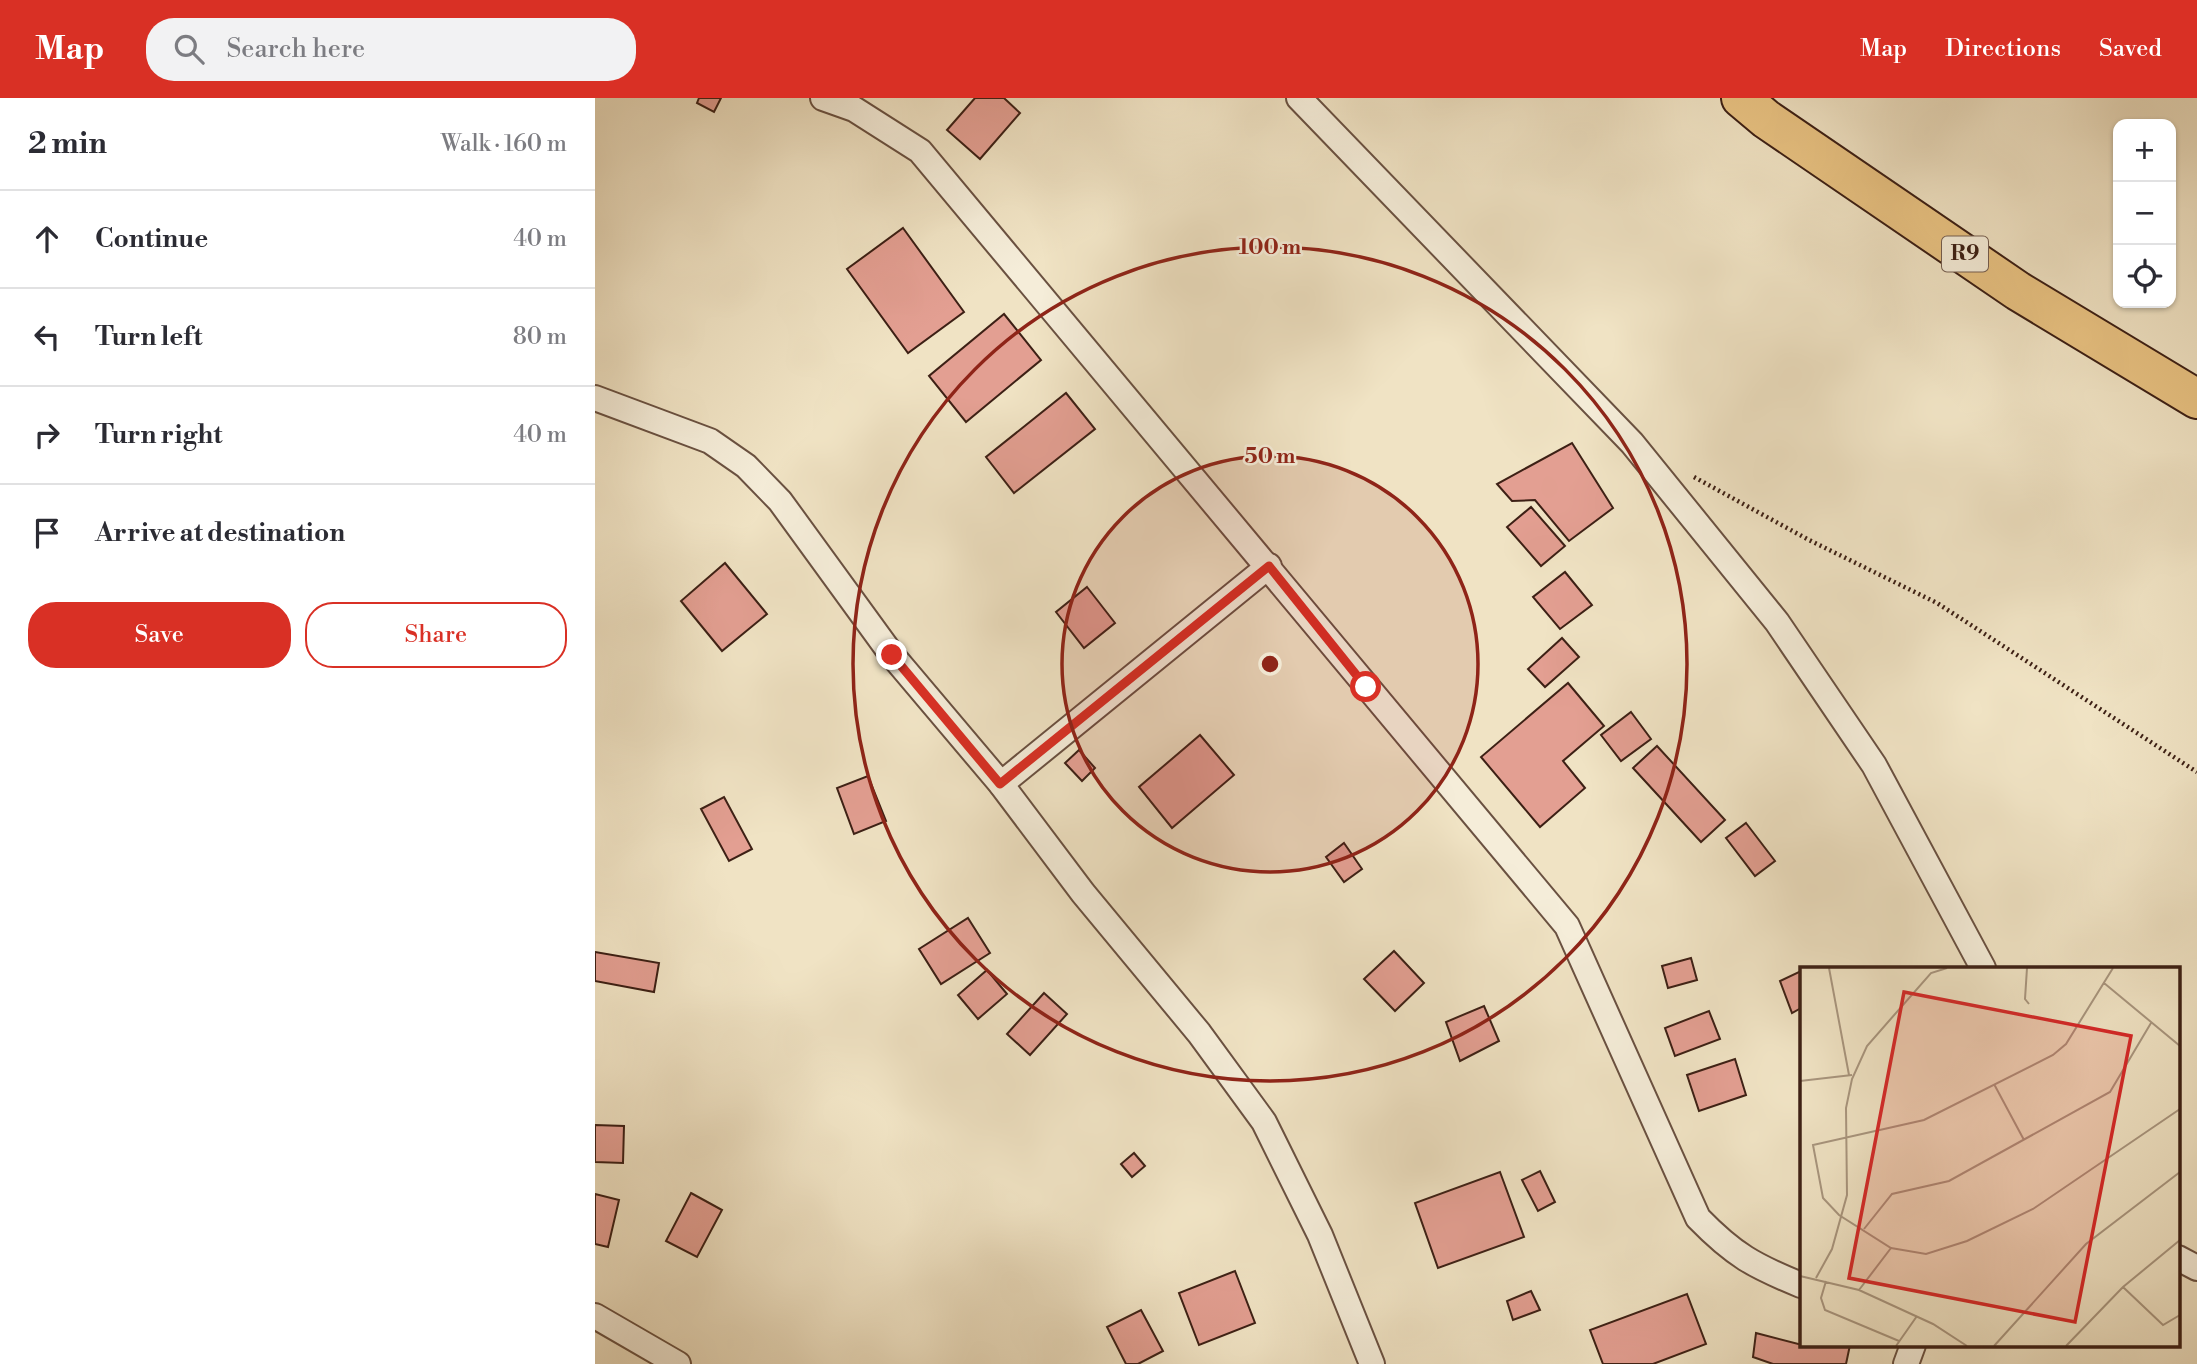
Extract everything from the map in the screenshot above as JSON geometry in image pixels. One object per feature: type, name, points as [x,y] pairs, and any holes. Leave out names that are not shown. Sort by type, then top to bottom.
[{"type":"highway","name":"R9","points":[[1741,98],[1766,119],[2018,291],[2197,399]]},
{"type":"street","points":[[823,98],[854,109],[920,150],[1567,926],[1698,1218],[1725,1245],[1756,1267],[1800,1285]]},
{"type":"street","points":[[1299,98],[1632,443],[1777,622],[1874,765],[1982,967]]},
{"type":"street","points":[[595,398],[710,441],[746,466],[779,501],[892,655],[1000,784],[1083,893],[1199,1033],[1264,1122],[1320,1235],[1372,1364]]},
{"type":"street","points":[[1000,784],[1269,566]]},
{"type":"street","points":[[2179,1259],[2197,1268]]},
{"type":"street","points":[[595,1316],[678,1364]]},
{"type":"street","points":[[1906,1364],[1913,1346]]},
{"type":"path","points":[[1691,475],[1809,540],[1937,603],[2197,772]]},
{"type":"building","points":[[699,98],[721,98],[714,112],[697,103]]},
{"type":"building","points":[[975,98],[1004,98],[1020,113],[980,159],[947,130]]},
{"type":"building","points":[[903,228],[964,312],[908,353],[847,269]]},
{"type":"building","points":[[1004,314],[1041,360],[966,422],[929,376]]},
{"type":"building","points":[[1066,393],[1095,429],[1014,493],[986,457]]},
{"type":"building","points":[[1572,443],[1613,508],[1569,541],[1535,500],[1512,501],[1497,484]]},
{"type":"building","points":[[1531,507],[1565,546],[1541,566],[1507,527]]},
{"type":"building","points":[[725,563],[767,614],[722,651],[681,601]]},
{"type":"building","points":[[1565,572],[1592,605],[1560,629],[1533,597]]},
{"type":"building","points":[[1087,587],[1115,623],[1084,648],[1056,612]]},
{"type":"building","points":[[1562,638],[1579,657],[1545,687],[1528,669]]},
{"type":"building","points":[[1568,683],[1604,726],[1563,761],[1585,788],[1540,827],[1481,757]]},
{"type":"building","points":[[1631,712],[1651,739],[1621,761],[1601,735]]},
{"type":"building","points":[[1200,735],[1234,775],[1172,828],[1139,787]]},
{"type":"building","points":[[1657,746],[1725,820],[1701,842],[1633,768]]},
{"type":"building","points":[[1079,750],[1095,768],[1082,781],[1065,763]]},
{"type":"building","points":[[868,776],[886,821],[854,834],[837,788]]},
{"type":"building","points":[[724,797],[752,849],[729,861],[701,809]]},
{"type":"building","points":[[1746,823],[1775,861],[1755,876],[1726,838]]},
{"type":"building","points":[[1344,843],[1362,869],[1344,882],[1326,857]]},
{"type":"building","points":[[968,918],[990,953],[941,984],[919,949]]},
{"type":"building","points":[[1394,951],[1424,983],[1395,1011],[1364,979]]},
{"type":"building","points":[[595,952],[659,963],[654,992],[595,981]]},
{"type":"building","points":[[1691,958],[1697,980],[1668,988],[1662,966]]},
{"type":"building","points":[[987,970],[1007,994],[978,1019],[958,995]]},
{"type":"building","points":[[1800,971],[1800,1009],[1792,1013],[1780,981]]},
{"type":"building","points":[[1044,993],[1067,1014],[1030,1055],[1007,1034]]},
{"type":"building","points":[[1484,1006],[1499,1041],[1460,1061],[1446,1022]]},
{"type":"building","points":[[1709,1011],[1720,1039],[1675,1056],[1665,1028]]},
{"type":"building","points":[[1735,1059],[1746,1095],[1699,1111],[1687,1075]]},
{"type":"building","points":[[595,1125],[624,1126],[623,1163],[595,1162]]},
{"type":"building","points":[[1134,1153],[1145,1166],[1132,1177],[1121,1164]]},
{"type":"building","points":[[1540,1171],[1555,1202],[1538,1211],[1522,1180]]},
{"type":"building","points":[[1500,1172],[1524,1237],[1438,1268],[1415,1203]]},
{"type":"building","points":[[691,1193],[722,1210],[697,1257],[666,1241]]},
{"type":"building","points":[[595,1194],[619,1200],[608,1247],[595,1244]]},
{"type":"building","points":[[1235,1271],[1255,1323],[1199,1345],[1179,1293]]},
{"type":"building","points":[[1531,1291],[1540,1310],[1513,1320],[1507,1301]]},
{"type":"building","points":[[1687,1294],[1706,1344],[1653,1364],[1603,1364],[1590,1330]]},
{"type":"building","points":[[1141,1310],[1163,1351],[1138,1364],[1126,1364],[1107,1327]]},
{"type":"building","points":[[1756,1333],[1800,1346],[1850,1346],[1846,1364],[1773,1364],[1753,1357]]},
{"type":"route","points":[[892,655],[1000,784],[1269,566],[1366,687]]}]
